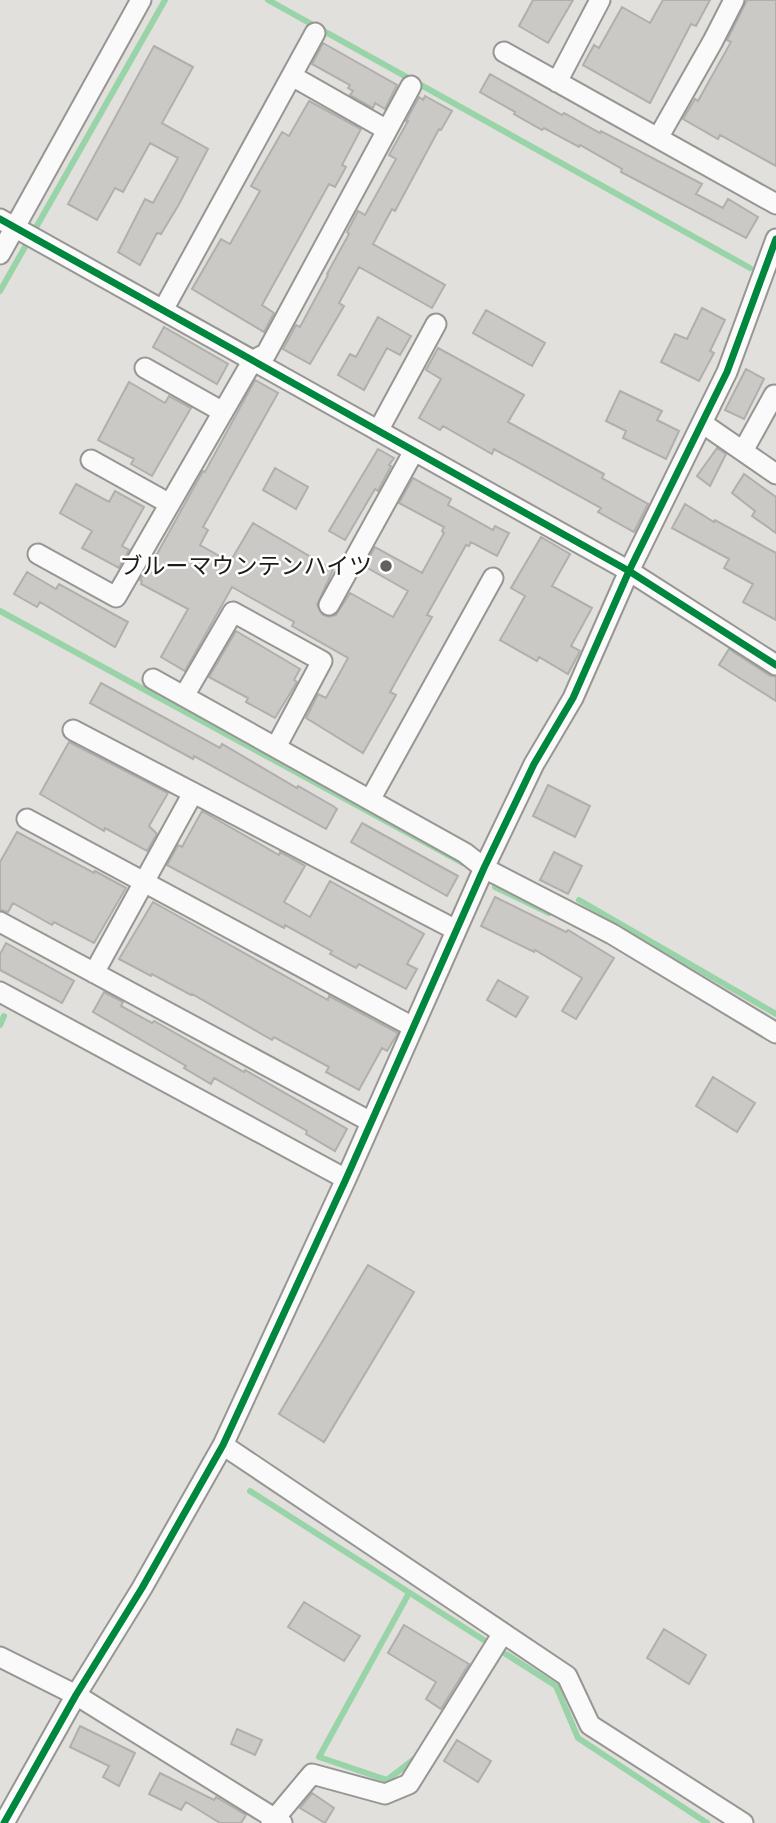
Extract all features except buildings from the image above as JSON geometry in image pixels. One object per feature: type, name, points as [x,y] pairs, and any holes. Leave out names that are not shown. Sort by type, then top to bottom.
[{"type":"street","points":[[0,254],[8,223],[141,0]]},
{"type":"street","points":[[556,82],[600,0]]},
{"type":"street","points":[[658,138],[734,0]]},
{"type":"street","points":[[163,310],[315,33]]},
{"type":"street","points":[[504,52],[776,204]]},
{"type":"street","points":[[292,76],[387,130]]},
{"type":"street","points":[[38,554],[116,597],[253,360],[266,354],[411,86]]},
{"type":"street","points":[[8,223],[629,571],[776,665]]},
{"type":"street","points":[[4,1823],[75,1695],[142,1588],[223,1446],[346,1180],[484,868],[534,764],[573,698],[629,571],[727,372],[771,268],[776,239]]},
{"type":"street","points":[[378,430],[436,324]]},
{"type":"street","points":[[145,368],[223,412]]},
{"type":"street","points":[[743,451],[774,395],[776,396]]},
{"type":"street","points":[[702,423],[776,474]]},
{"type":"street","points":[[329,605],[414,450]]},
{"type":"street","points":[[91,460],[170,504]]},
{"type":"street","points":[[370,800],[493,578]]},
{"type":"street","points":[[184,696],[233,612],[322,662],[275,747]]},
{"type":"street","points":[[153,679],[466,853],[484,868],[612,934],[776,1033]]},
{"type":"street","points":[[73,730],[456,930]]},
{"type":"street","points":[[94,973],[193,793]]},
{"type":"street","points":[[27,819],[413,1027]]},
{"type":"street","points":[[0,922],[371,1122]]},
{"type":"street","points":[[0,992],[346,1180]]},
{"type":"street","points":[[223,1446],[567,1676],[590,1725],[743,1823]]},
{"type":"street","points":[[0,1657],[75,1695],[275,1821],[312,1773],[385,1794],[409,1784],[503,1633]]},
{"type":"waterway","points":[[0,291],[165,0]]},
{"type":"waterway","points":[[268,0],[750,268]]},
{"type":"waterway","points":[[0,611],[463,863]]},
{"type":"waterway","points":[[495,887],[549,913]]},
{"type":"waterway","points":[[579,900],[776,1014]]},
{"type":"waterway","points":[[0,1025],[4,1016]]},
{"type":"waterway","points":[[250,1491],[556,1686],[578,1738],[707,1823]]},
{"type":"waterway","points":[[409,1593],[319,1757],[387,1780],[417,1757]]},
{"type":"cycle path","points":[[0,219],[629,571],[776,665]]},
{"type":"cycle path","points":[[4,1823],[223,1445],[346,1179],[484,868],[534,764],[573,698],[629,571],[727,372],[776,239]]},
{"type":"place","name":"ブルーマウンテンハイツ","points":[[386,566]]}]
